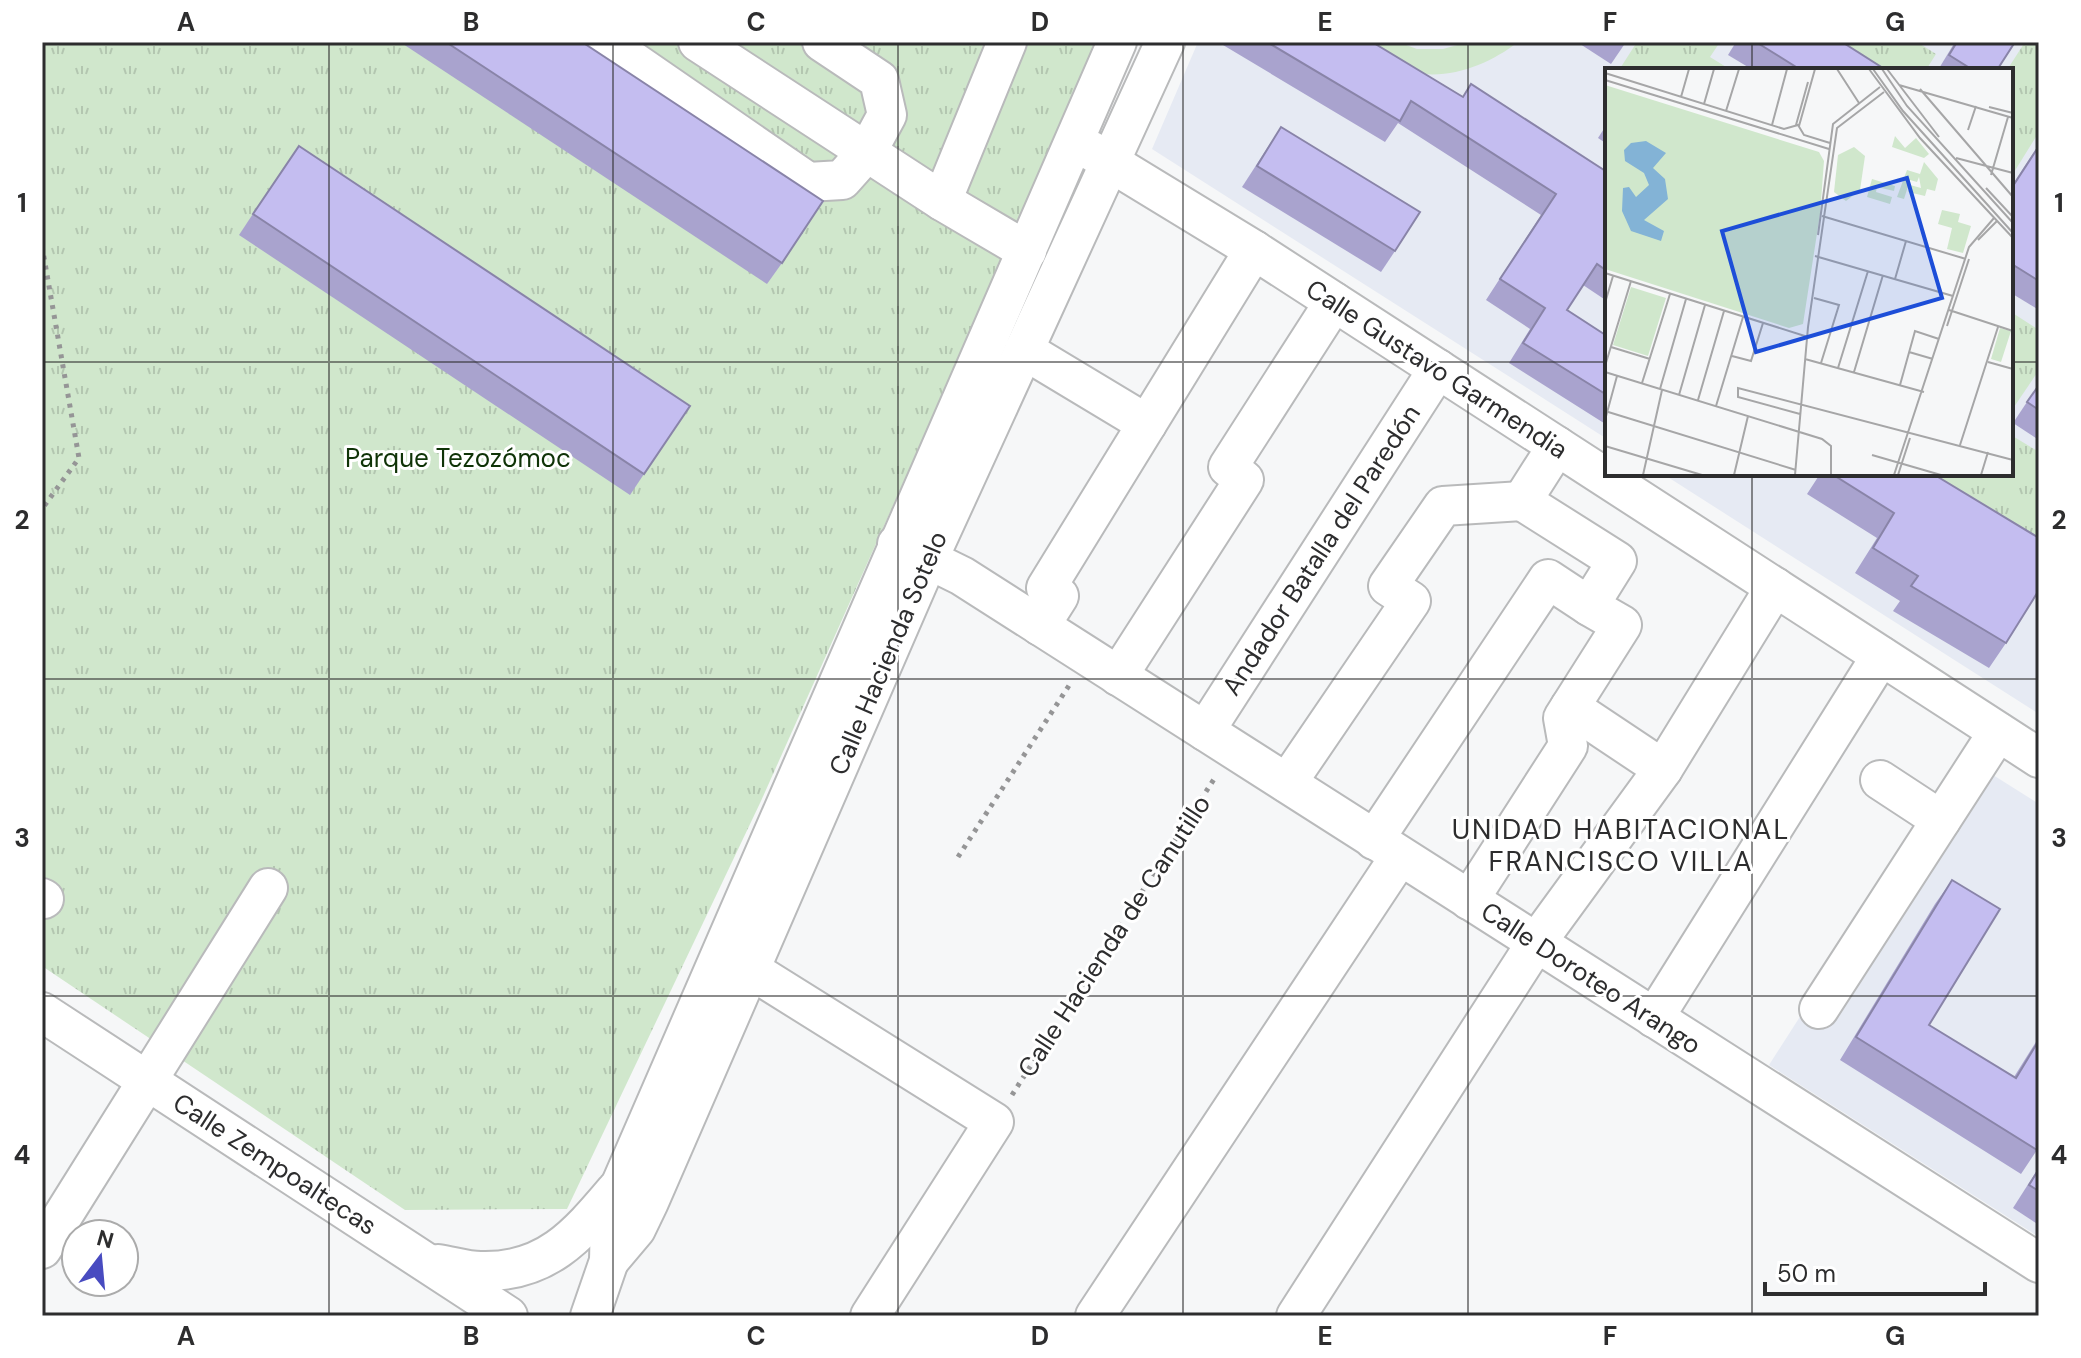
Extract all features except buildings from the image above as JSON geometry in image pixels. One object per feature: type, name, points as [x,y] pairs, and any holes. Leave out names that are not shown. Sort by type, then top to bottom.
[{"type":"street","points":[[605,42],[808,182],[842,180],[867,152],[887,115],[879,80],[822,42]]},
{"type":"street","points":[[698,42],[942,201],[1027,251]]},
{"type":"street","points":[[942,201],[1007,42]]},
{"type":"street","name":"Calle Hacienda Sotelo","points":[[609,1261],[636,1229],[751,970],[1027,251],[1117,42]]},
{"type":"street","name":"Calle Hacienda Sotelo","points":[[590,1316],[609,1261],[610,1215],[620,1186],[776,830],[913,552],[1024,350],[1165,42]]},
{"type":"street","name":"Calle Gustavo Garmendia","points":[[1073,141],[1111,160],[1254,250],[2039,758]]},
{"type":"street","points":[[1040,626],[1059,596],[1046,588],[1254,250]]},
{"type":"street","points":[[1103,666],[1244,480],[1228,467],[1334,302]]},
{"type":"street","points":[[1024,350],[1147,424]]},
{"type":"street","name":"Andador Batalla del Paredón","points":[[1220,740],[1438,369]]},
{"type":"street","points":[[1522,501],[1557,446]]},
{"type":"street","points":[[1287,783],[1411,601],[1388,586],[1443,506],[1522,501],[1617,561],[1589,606]]},
{"type":"street","name":"Calle Doroteo Arango","points":[[913,552],[962,576],[2039,1263]]},
{"type":"street","points":[[1095,1316],[1387,848],[1548,579],[1622,625],[1563,718],[1568,746],[1469,900]]},
{"type":"street","points":[[1296,1316],[1536,943],[1663,769],[1775,587]]},
{"type":"street","points":[[1654,1018],[1881,656]]},
{"type":"street","points":[[1570,707],[1663,769]]},
{"type":"street","points":[[1819,1009],[1998,732]]},
{"type":"street","points":[[1880,780],[1941,820]]},
{"type":"street","points":[[42,1249],[268,888]]},
{"type":"street","points":[[751,970],[994,1122],[870,1316]]},
{"type":"street","name":"Calle Zempoaltecas","points":[[42,1012],[508,1316]]},
{"type":"street","points":[[427,1262],[481,1271],[528,1266],[567,1245],[620,1186]]},
{"type":"path","points":[[42,246],[79,458],[42,509]]},
{"type":"path","points":[[958,857],[1103,666]]},
{"type":"path","name":"Calle Hacienda de Canutillo","points":[[994,1122],[1220,740]]},
{"type":"shaded area","points":[[1198,42],[2039,42],[2039,714],[1666,476],[2013,476],[2013,68],[1605,68],[1605,438],[1152,149]]},
{"type":"shaded area","points":[[1966,758],[2039,804],[2039,1237],[1769,1065]]},
{"type":"green space","name":"Parque Tezozómoc","points":[[42,42],[1095,42],[1065,121],[761,801],[567,1209],[405,1210],[42,966]]},
{"type":"green space","points":[[1342,42],[1398,42],[1417,49],[1443,49],[1468,42],[1518,42],[1468,69],[1426,74],[1385,63]]},
{"type":"green space","points":[[1637,42],[1720,42],[1710,57],[1728,68],[1620,68]]},
{"type":"green space","points":[[1809,42],[1917,42],[1936,54],[1927,68],[1851,68]]},
{"type":"green space","points":[[2025,42],[2039,42],[2039,132],[2013,174],[2013,68],[2008,68]]},
{"type":"green space","points":[[2013,313],[2039,330],[2039,370],[2014,407]]},
{"type":"green space","points":[[2013,436],[2039,452],[2039,568],[1893,476],[2013,476]]},
{"type":"district","name":"UNIDAD HABITACIONAL FRANCISCO VILLA","points":[[1621,845]]}]
